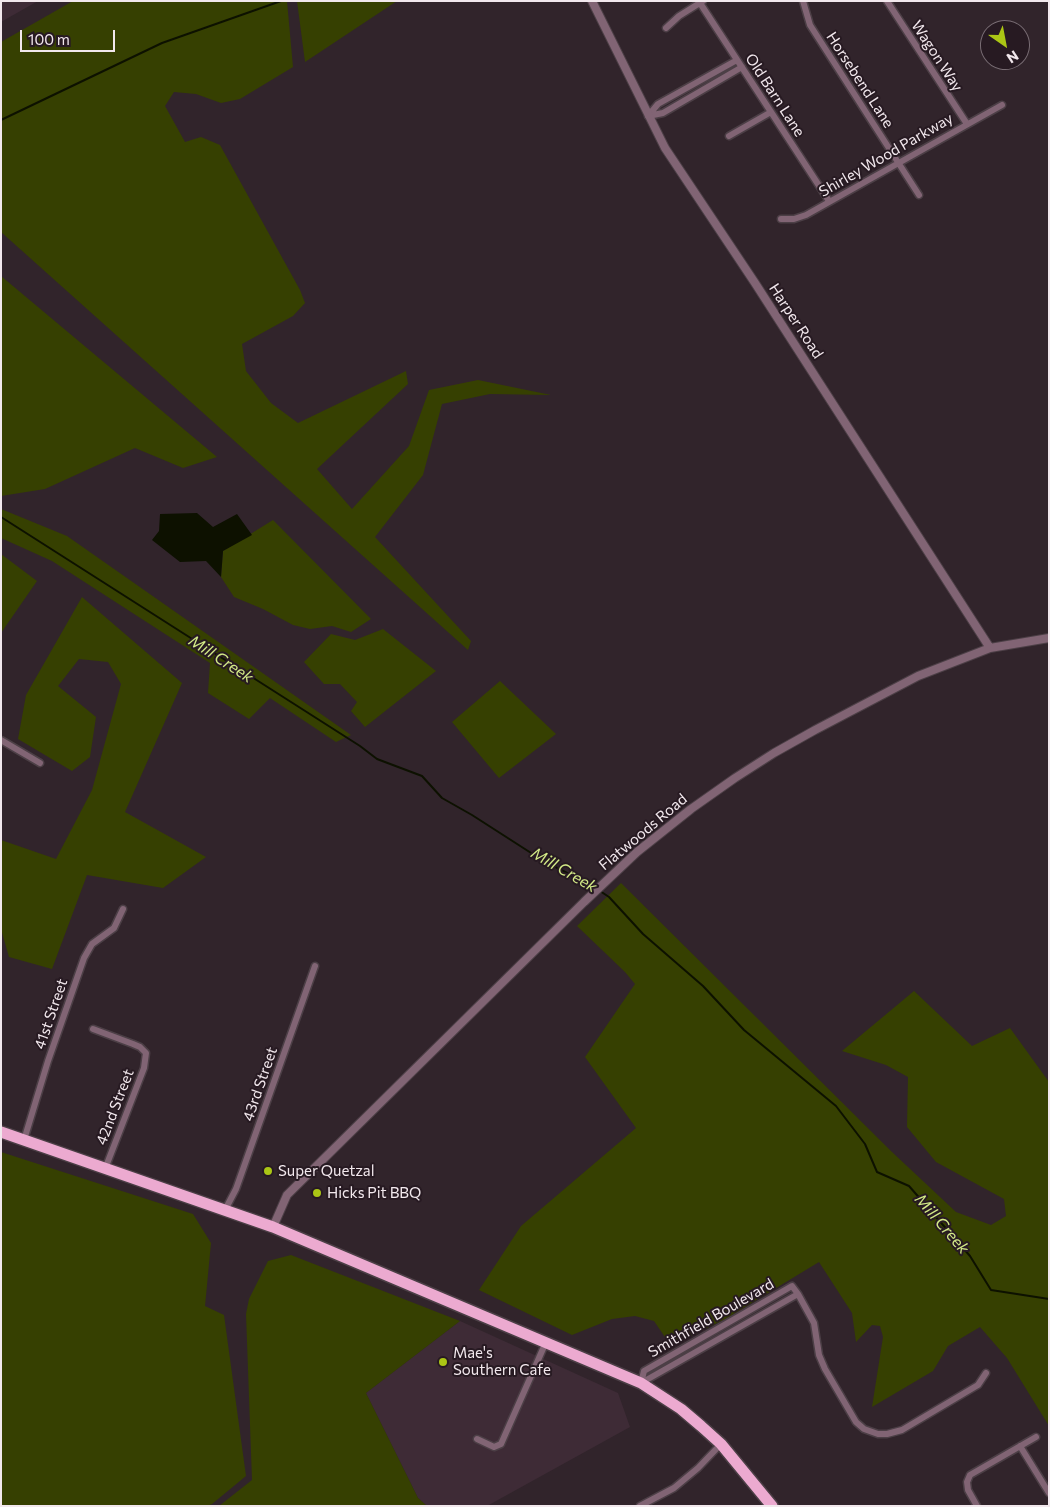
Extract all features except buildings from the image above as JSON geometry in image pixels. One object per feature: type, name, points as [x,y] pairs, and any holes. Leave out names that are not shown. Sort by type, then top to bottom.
[{"type":"highway","points":[[1,1132],[273,1227],[641,1383],[681,1409],[721,1444],[772,1506]]},
{"type":"street","name":"Harper Road","points":[[592,1],[648,116],[677,167],[755,283],[990,648]]},
{"type":"street","name":"Horsebend Lane","points":[[803,1],[810,25],[919,195]]},
{"type":"street","name":"Wagon Way","points":[[887,1],[967,124]]},
{"type":"street","points":[[666,28],[679,16],[702,2]]},
{"type":"street","name":"Old Barn Lane","points":[[702,2],[737,60],[830,202]]},
{"type":"street","points":[[648,116],[658,104],[737,60]]},
{"type":"street","points":[[648,116],[663,113],[742,67]]},
{"type":"street","points":[[691,86],[696,94]]},
{"type":"street","name":"Shirley Wood Parkway","points":[[781,219],[794,219],[806,215],[1002,105]]},
{"type":"street","points":[[728,136],[771,112]]},
{"type":"street","name":"Flatwoods Road","points":[[273,1227],[287,1195],[584,902],[637,852],[691,810],[774,753],[910,680],[990,648],[1049,638]]},
{"type":"street","points":[[1,740],[40,763]]},
{"type":"street","name":"41st Street","points":[[24,1140],[50,1053],[84,958],[92,944],[114,928],[123,909]]},
{"type":"street","name":"43rd Street","points":[[225,1210],[236,1189],[315,966]]},
{"type":"street","name":"42nd Street","points":[[93,1029],[140,1047],[146,1053],[144,1068],[105,1169]]},
{"type":"street","name":"Smithfield Boulevard","points":[[792,1286],[798,1294],[641,1383],[644,1371],[792,1286]]},
{"type":"street","points":[[798,1294],[814,1322],[819,1355],[825,1369],[856,1422],[864,1429],[878,1434],[902,1430],[978,1385],[986,1373]]},
{"type":"street","points":[[477,1440],[494,1447],[504,1439],[546,1342]]},
{"type":"street","points":[[977,1506],[968,1490],[966,1482],[970,1475],[1036,1437]]},
{"type":"street","points":[[640,1506],[674,1488],[698,1468],[721,1444]]},
{"type":"street","points":[[1020,1446],[1049,1493]]},
{"type":"shaded area","points":[[1,1],[38,1],[1,22]]},
{"type":"shaded area","points":[[197,513],[213,527],[237,514],[252,535],[223,551],[221,577],[206,561],[180,562],[152,540],[159,531],[160,514]]},
{"type":"shaded area","points":[[460,1321],[618,1393],[630,1427],[487,1506],[427,1506],[418,1498],[366,1393]]},
{"type":"green space","points":[[73,1],[287,1],[293,67],[240,99],[221,103],[196,94],[174,92],[165,106],[185,142],[201,137],[220,145],[300,290],[305,303],[293,316],[242,344],[246,371],[271,403],[298,423],[406,371],[408,384],[317,469],[352,509],[409,446],[429,390],[478,380],[551,395],[490,394],[442,404],[423,475],[375,537],[471,641],[468,650],[1,232],[1,42]]},
{"type":"green space","points":[[297,1],[397,1],[305,62]]},
{"type":"green space","points":[[1,276],[217,457],[183,468],[135,448],[45,489],[1,496]]},
{"type":"green space","points":[[1,509],[67,536],[351,735],[336,742],[270,698],[249,719],[208,693],[210,663],[52,561],[1,538]]},
{"type":"green space","points":[[273,520],[371,619],[351,632],[332,626],[310,629],[293,625],[263,609],[234,597],[221,577],[223,551]]},
{"type":"green space","points":[[1,554],[37,581],[1,633]]},
{"type":"green space","points":[[82,597],[182,683],[125,812],[206,857],[163,888],[87,875],[52,969],[9,957],[1,929],[1,840],[56,859],[92,790],[121,684],[108,662],[79,659],[58,686],[96,717],[90,757],[72,771],[18,739],[26,695]]},
{"type":"green space","points":[[383,629],[436,671],[365,727],[351,711],[357,702],[340,684],[324,684],[304,662],[331,634],[355,640]]},
{"type":"green space","points":[[500,681],[556,734],[499,778],[452,722]]},
{"type":"green space","points":[[621,883],[892,1152],[956,1212],[991,1225],[1006,1216],[1004,1199],[936,1162],[907,1127],[908,1077],[886,1065],[842,1051],[914,991],[972,1046],[1010,1028],[1049,1082],[1049,1426],[1007,1358],[980,1327],[948,1346],[933,1371],[872,1407],[883,1337],[880,1326],[872,1325],[856,1342],[852,1313],[819,1262],[725,1319],[671,1346],[654,1321],[635,1316],[612,1319],[572,1335],[479,1290],[521,1226],[636,1128],[585,1057],[635,984],[577,926]]},
{"type":"green space","points":[[1,1152],[193,1214],[211,1243],[205,1306],[224,1315],[246,1476],[212,1504],[207,1506],[1,1506]]},
{"type":"green space","points":[[291,1255],[460,1321],[366,1393],[418,1498],[427,1506],[219,1506],[252,1480],[246,1314],[249,1299],[268,1261]]},
{"type":"waterway","points":[[1,120],[162,43],[281,1]]},
{"type":"waterway","name":"Mill Creek","points":[[1,517],[360,746],[377,759],[422,776],[442,798],[542,860],[596,888]]},
{"type":"waterway","name":"Mill Creek","points":[[600,891],[609,897],[643,934],[703,986],[744,1030],[836,1106],[865,1144],[877,1172],[909,1186],[970,1256],[991,1290],[1049,1299]]},
{"type":"place","name":"Super Quetzal","points":[[268,1171]]},
{"type":"place","name":"Hicks Pit BBQ","points":[[317,1193]]},
{"type":"place","name":"Mae's Southern Cafe","points":[[443,1362]]}]
